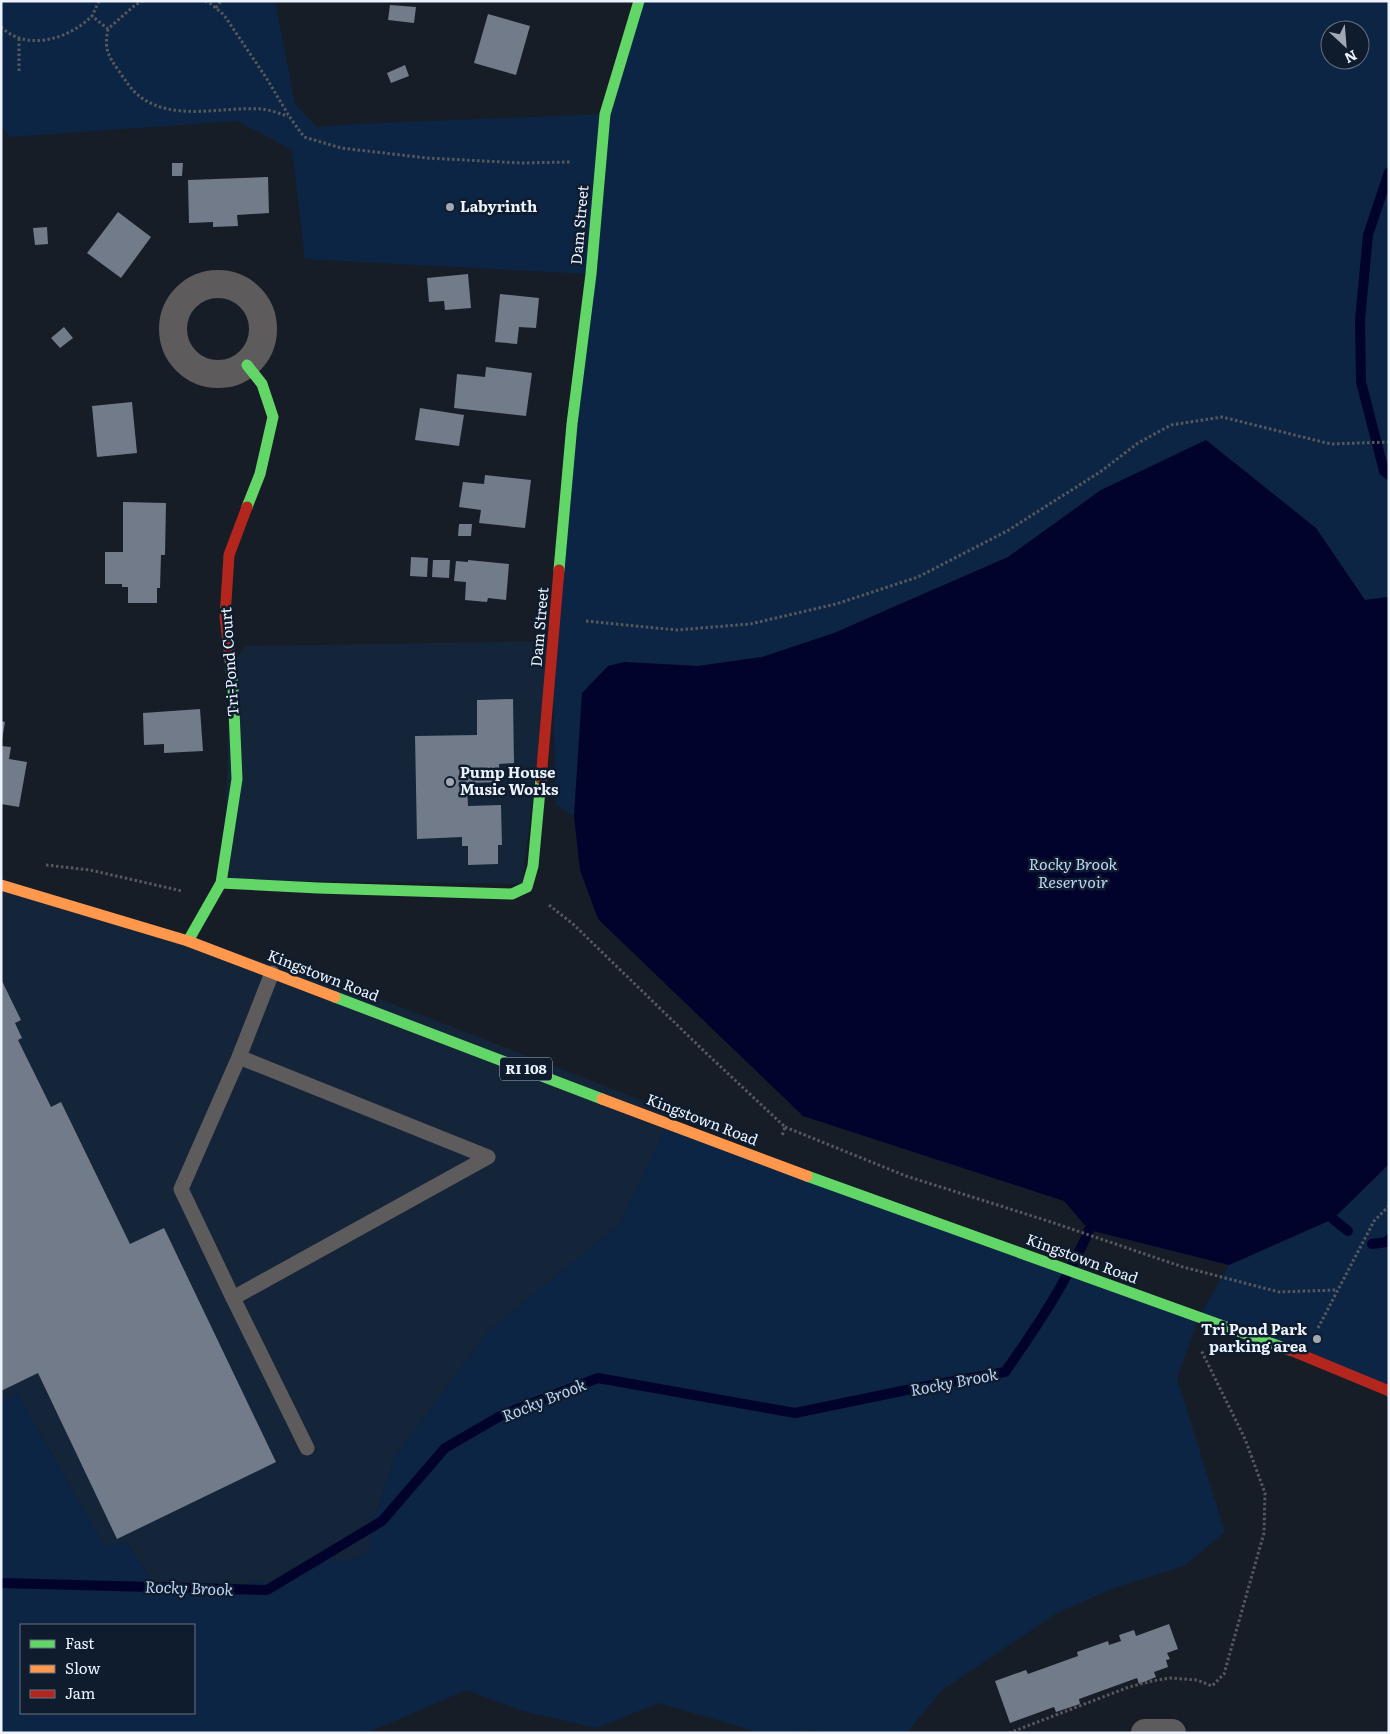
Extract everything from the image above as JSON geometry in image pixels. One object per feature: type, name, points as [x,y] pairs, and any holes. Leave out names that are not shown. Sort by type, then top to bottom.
[{"type":"street","name":"Dam Street","points":[[527,887],[533,866],[572,424],[591,274],[605,114],[639,1]]},
{"type":"street","name":"Tri-Pond Court","points":[[221,883],[237,778],[233,688],[225,616],[229,555],[260,474],[273,417],[262,384],[247,365]]},
{"type":"street","points":[[188,941],[221,883],[512,894],[527,887]]},
{"type":"street","name":"Kingstown Road","points":[[1,885],[188,941],[772,1163],[1304,1355],[1389,1392]]},
{"type":"street","points":[[1144,1733],[1172,1733]]},
{"type":"lane","points":[[272,973],[239,1057],[181,1189],[232,1298],[307,1448]]},
{"type":"lane","points":[[232,1298],[488,1157],[239,1057]]},
{"type":"path","points":[[1,27],[19,39],[35,41],[68,34],[83,26],[92,16],[99,1]]},
{"type":"path","points":[[143,1],[135,5],[108,29],[105,42],[108,55],[126,82],[139,96],[154,104],[173,110],[197,112],[263,109],[289,116]]},
{"type":"path","points":[[205,1],[224,15],[304,137],[341,148],[427,158],[521,163],[601,161]]},
{"type":"path","points":[[216,8],[222,1]]},
{"type":"path","points":[[92,16],[108,29]]},
{"type":"path","points":[[19,39],[19,71]]},
{"type":"path","points":[[556,618],[677,630],[750,624],[836,604],[918,577],[1007,531],[1100,472],[1138,443],[1172,425],[1222,417],[1331,444],[1389,442]]},
{"type":"path","points":[[45,864],[90,870],[180,892],[221,883]]},
{"type":"path","points":[[527,887],[573,924],[785,1127],[906,1176],[1183,1267],[1279,1292],[1336,1290]]},
{"type":"path","points":[[772,1163],[785,1127]]},
{"type":"path","points":[[1304,1355],[1336,1290],[1374,1222],[1389,1206]]},
{"type":"path","points":[[1010,1733],[1129,1687],[1170,1678],[1197,1680],[1212,1686],[1224,1674],[1264,1532],[1265,1493],[1245,1439],[1180,1310]]},
{"type":"shaded area","points":[[1,1],[275,1],[295,104],[317,127],[605,114],[611,104],[641,1],[1389,1],[1389,597],[1365,600],[1316,528],[1101,490],[1008,557],[834,633],[762,657],[698,666],[624,662],[582,693],[574,816],[556,805],[552,641],[591,274],[305,259],[292,150],[238,121],[9,137],[1,125]]},
{"type":"shaded area","points":[[552,641],[522,884],[224,880],[230,666],[245,646]]},
{"type":"shaded area","points":[[1,884],[357,990],[662,1108],[668,1123],[620,1224],[489,1330],[394,1458],[377,1513],[371,1520],[369,1553],[344,1562],[321,1556],[287,1581],[250,1582],[219,1593],[193,1584],[153,1582],[127,1543],[104,1546],[17,1393],[1,1401]]},
{"type":"shaded area","points":[[668,1123],[1199,1317],[1177,1378],[1225,1532],[1184,1566],[1114,1588],[1057,1613],[942,1690],[907,1733],[829,1733],[811,1730],[791,1733],[761,1733],[659,1703],[596,1728],[523,1711],[466,1690],[372,1731],[352,1733],[1,1732],[1,1401],[17,1393],[104,1546],[127,1543],[153,1582],[193,1584],[219,1593],[250,1582],[287,1581],[321,1556],[344,1562],[369,1553],[371,1520],[377,1512],[394,1458],[489,1330],[620,1224]]},
{"type":"shaded area","points":[[1389,1164],[1389,1385],[1199,1317],[1229,1265],[1333,1219]]},
{"type":"water","name":"Rocky Brook Reservoir","points":[[1206,440],[1316,528],[1365,600],[1389,597],[1389,1164],[1333,1219],[1229,1265],[1089,1230],[1064,1201],[803,1116],[598,919],[580,870],[574,816],[582,693],[608,666],[624,662],[698,666],[762,657],[834,633],[1008,557],[1101,490]]},
{"type":"building","points":[[390,5],[416,7],[414,23],[388,20]]},
{"type":"building","points":[[488,14],[530,26],[516,75],[474,63]]},
{"type":"building","points":[[405,65],[409,76],[391,83],[387,73]]},
{"type":"building","points":[[172,163],[183,163],[182,176],[172,176]]},
{"type":"building","points":[[268,177],[269,213],[237,215],[238,226],[213,227],[213,222],[189,223],[188,180]]},
{"type":"building","points":[[118,212],[151,237],[121,278],[87,253]]},
{"type":"building","points":[[47,227],[48,244],[35,245],[33,228]]},
{"type":"building","points":[[468,274],[471,308],[445,310],[444,301],[429,302],[427,278]]},
{"type":"building","points":[[500,294],[539,298],[536,328],[519,327],[517,344],[495,342]]},
{"type":"building","points":[[64,327],[73,338],[60,348],[51,338]]},
{"type":"building","points":[[486,367],[532,373],[526,416],[454,408],[457,374],[485,377]]},
{"type":"building","points":[[132,402],[137,453],[97,457],[92,406]]},
{"type":"building","points":[[420,408],[464,415],[459,446],[415,440]]},
{"type":"building","points":[[485,475],[531,480],[525,528],[479,523],[481,510],[459,507],[463,482],[484,484]]},
{"type":"building","points":[[123,502],[166,503],[165,555],[161,555],[160,588],[157,588],[157,603],[128,603],[128,587],[122,587],[122,584],[105,584],[105,552],[123,552]]},
{"type":"building","points":[[459,524],[472,524],[471,536],[458,536]]},
{"type":"building","points":[[411,557],[428,558],[427,577],[410,576]]},
{"type":"building","points":[[433,560],[450,560],[449,578],[432,577]]},
{"type":"building","points":[[468,560],[509,564],[506,600],[488,598],[487,602],[465,600],[466,582],[454,581],[456,561],[468,562]]},
{"type":"building","name":"Pump House Music Works","points":[[513,699],[514,763],[499,764],[500,782],[467,783],[468,806],[501,805],[502,845],[498,845],[498,864],[468,865],[468,846],[462,846],[462,837],[417,839],[415,736],[477,735],[477,700]]},
{"type":"building","points":[[200,709],[203,751],[164,753],[164,744],[144,745],[143,713]]},
{"type":"building","points":[[1,721],[5,722],[2,740],[1,740]]},
{"type":"building","points":[[1,746],[11,747],[9,759],[27,762],[19,807],[1,804]]},
{"type":"building","points":[[1,979],[21,1020],[15,1023],[22,1038],[18,1040],[51,1107],[61,1102],[130,1244],[164,1228],[276,1462],[117,1539],[38,1373],[1,1391]]},
{"type":"building","points":[[1169,1624],[1178,1649],[1167,1653],[1170,1659],[1166,1660],[1168,1667],[1154,1672],[1156,1677],[1139,1684],[1137,1678],[1079,1699],[1080,1704],[1056,1712],[1054,1707],[1010,1723],[995,1681],[1026,1670],[1028,1674],[1078,1656],[1077,1652],[1108,1641],[1109,1645],[1121,1641],[1119,1635],[1134,1630],[1136,1636]]},
{"type":"waterway","points":[[1389,172],[1368,235],[1360,320],[1361,382],[1384,471],[1389,475]]},
{"type":"waterway","points":[[1333,1219],[1348,1231]]},
{"type":"waterway","name":"Rocky Brook","points":[[1,1583],[267,1590],[382,1521],[445,1448],[502,1415],[598,1378],[795,1413],[1005,1372],[1051,1303],[1081,1249],[1089,1230]]},
{"type":"waterway","points":[[1372,1244],[1387,1242],[1389,1239]]},
{"type":"traffic: fast","points":[[559,570],[572,424],[591,274],[605,114],[639,1]]},
{"type":"traffic: fast","points":[[247,365],[262,384],[273,417],[260,474],[247,507]]},
{"type":"traffic: fast","points":[[221,883],[237,779],[230,659]]},
{"type":"traffic: fast","points":[[188,941],[221,883],[512,894],[527,887],[533,866],[541,779]]},
{"type":"traffic: fast","points":[[335,997],[602,1099]]},
{"type":"traffic: fast","points":[[807,1176],[1290,1350]]},
{"type":"traffic: slow","points":[[1,885],[188,941],[335,997]]},
{"type":"traffic: slow","points":[[602,1099],[807,1176]]},
{"type":"traffic: jam","points":[[230,659],[225,617],[229,555],[247,507]]},
{"type":"traffic: jam","points":[[541,779],[559,570]]},
{"type":"traffic: jam","points":[[1290,1350],[1389,1391]]},
{"type":"place","name":"Labyrinth","points":[[450,207]]},
{"type":"place","name":"Pump House Music Works","points":[[450,782]]},
{"type":"place","name":"Tri Pond Park parking area","points":[[1317,1339]]}]
